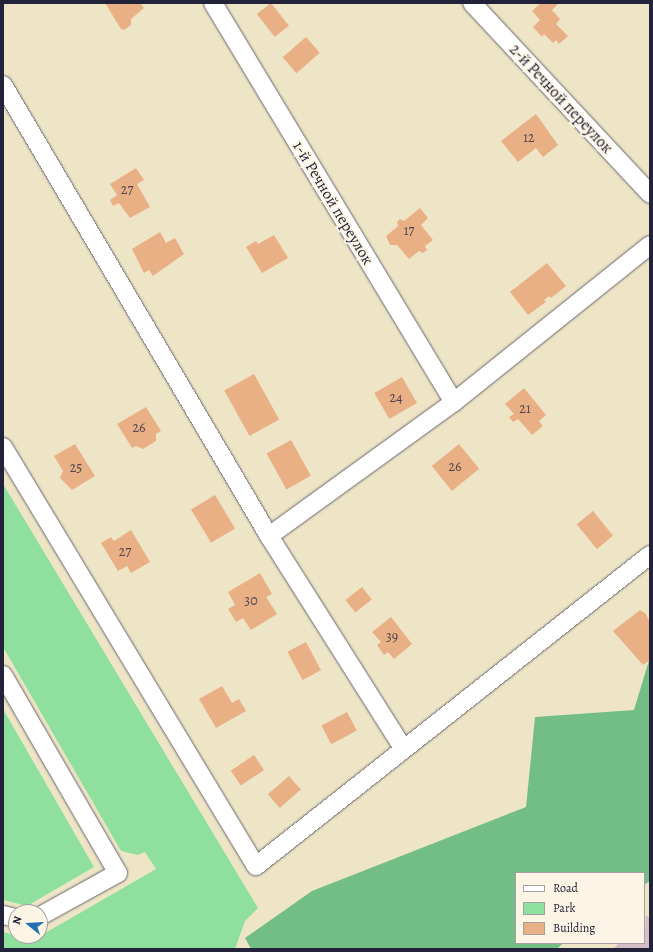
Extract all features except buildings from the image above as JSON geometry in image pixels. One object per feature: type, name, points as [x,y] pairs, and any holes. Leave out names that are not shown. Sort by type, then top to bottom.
[{"type":"street","name":"1-й Речной переулок","points":[[213,3],[454,402]]},
{"type":"street","name":"2-й Речной переулок","points":[[472,3],[650,194]]},
{"type":"street","points":[[3,85],[269,536],[403,748]]},
{"type":"street","points":[[269,536],[454,402],[650,245]]},
{"type":"street","points":[[3,447],[256,866],[403,748],[650,555]]},
{"type":"street","points":[[3,675],[118,873],[48,912]]},
{"type":"shaded area","points":[[646,915],[650,919],[650,949],[613,949],[618,944],[645,944]]},
{"type":"green space","points":[[3,484],[258,908],[245,921],[235,949],[3,949],[3,932],[8,933],[8,944],[48,944],[48,931],[156,869],[145,852],[138,855],[121,851],[3,647]]},
{"type":"green space","points":[[650,657],[650,881],[645,884],[645,872],[515,872],[515,944],[562,944],[557,949],[251,949],[245,938],[312,891],[526,807],[535,717],[634,710]]},
{"type":"green space","points":[[3,709],[94,867],[30,904],[19,904],[3,900]]}]
